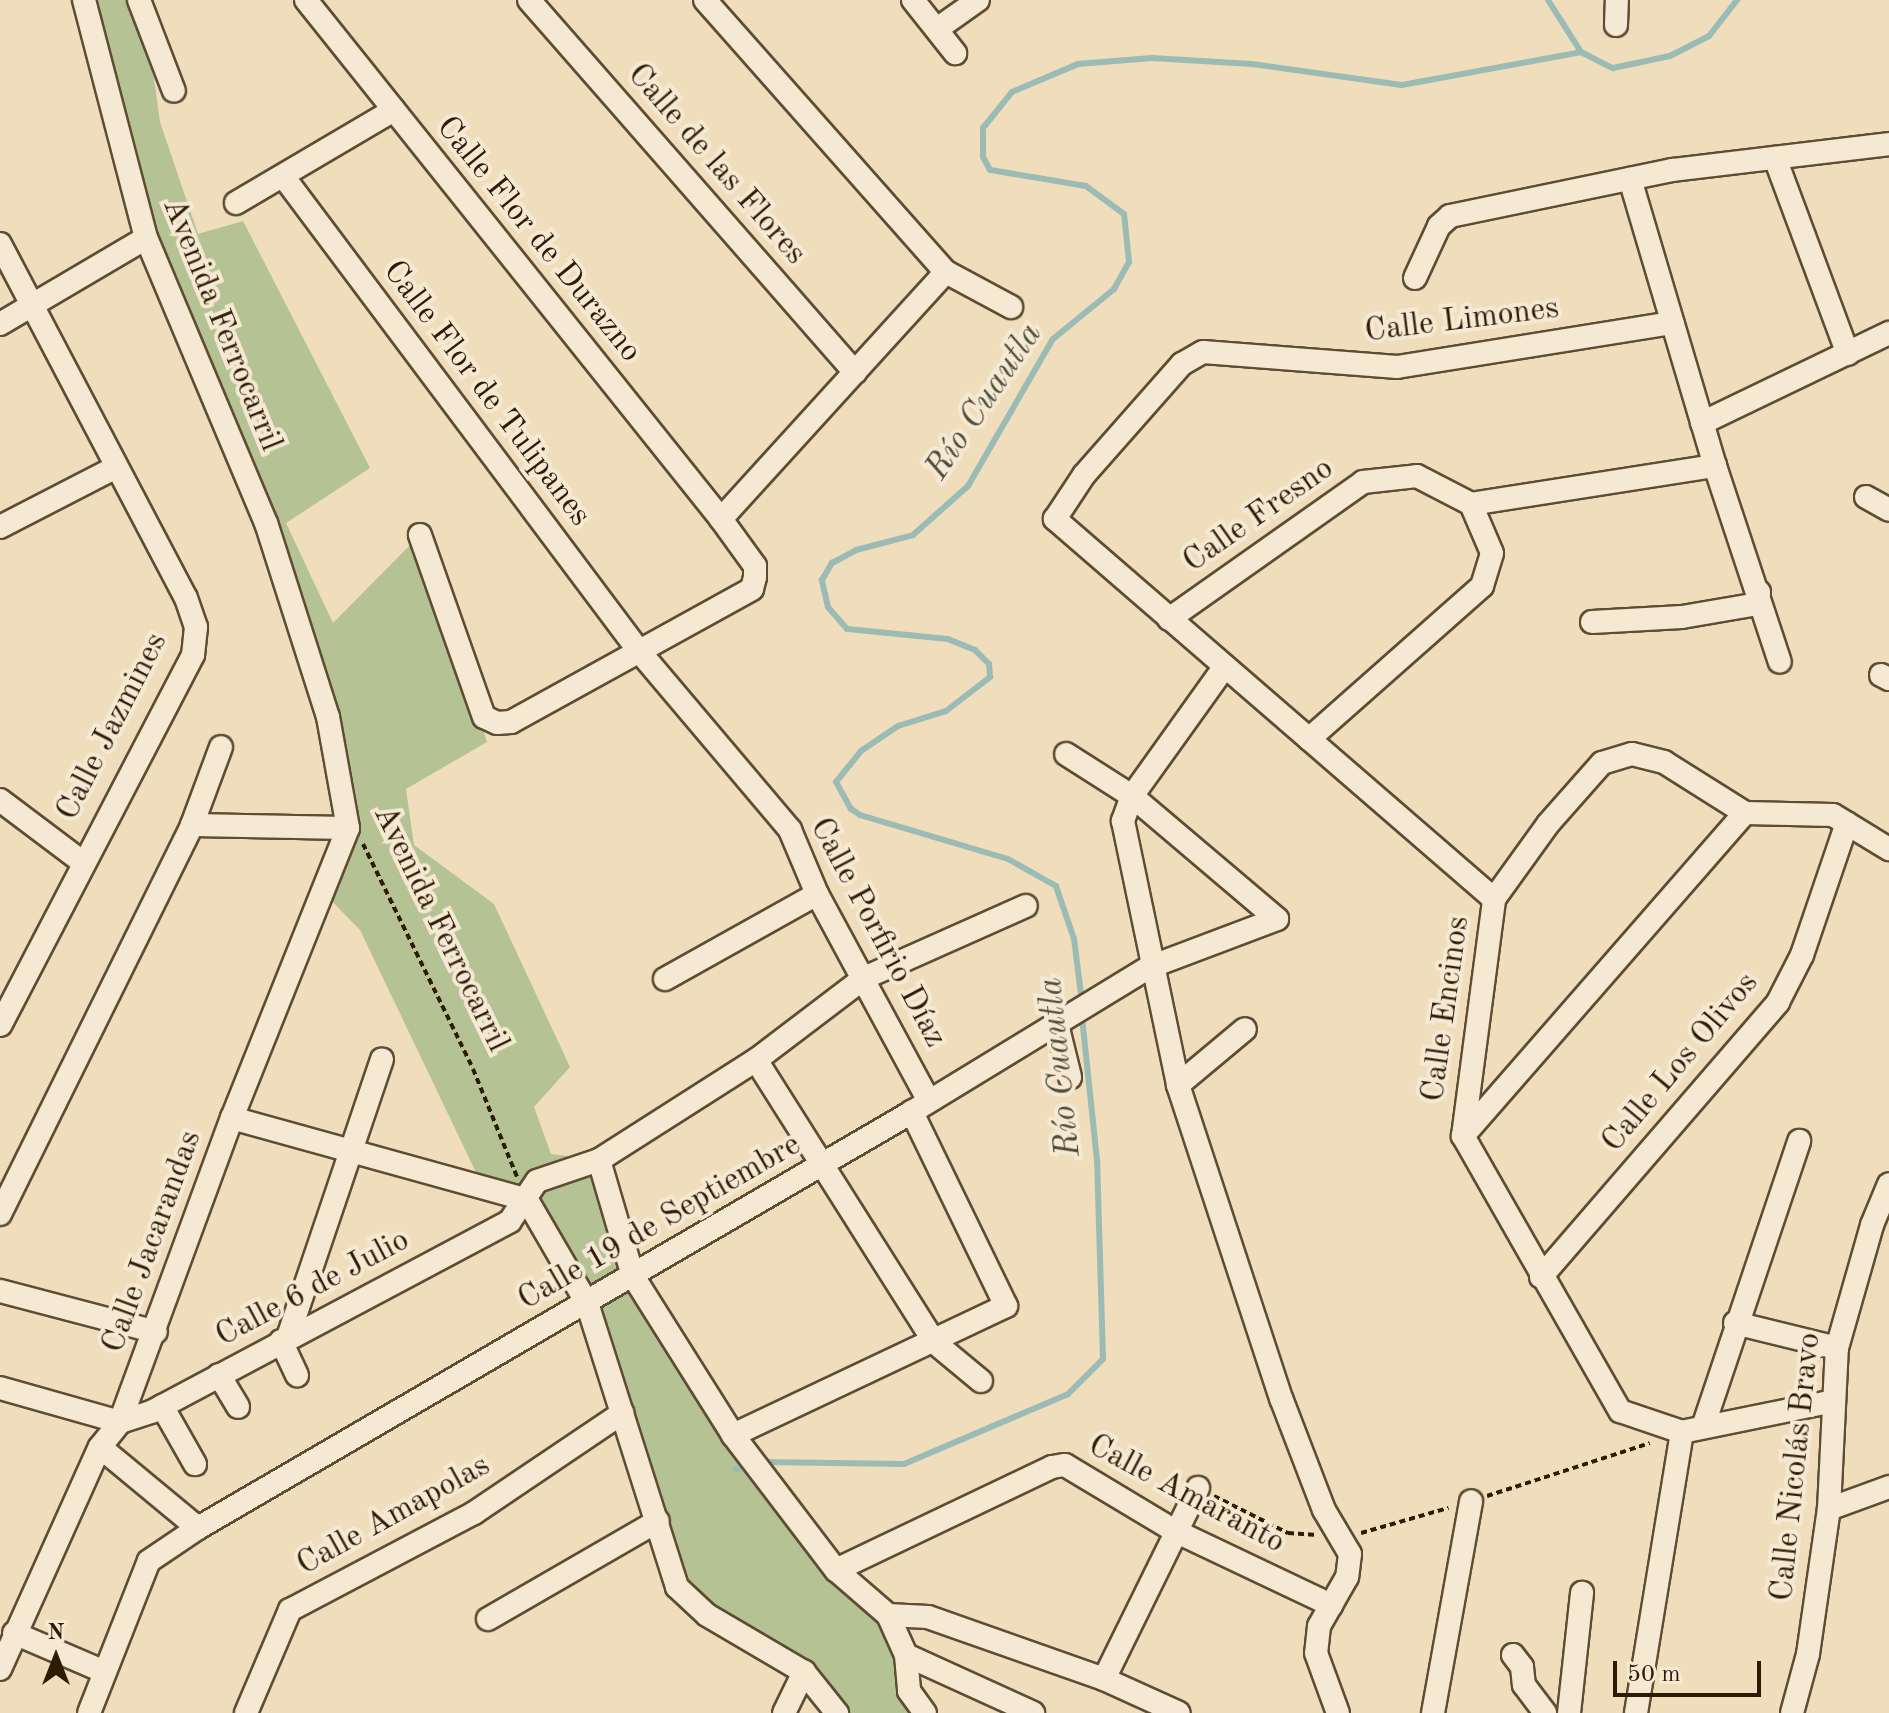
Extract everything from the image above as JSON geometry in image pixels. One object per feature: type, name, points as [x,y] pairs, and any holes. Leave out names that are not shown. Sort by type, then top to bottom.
[{"type":"street","name":"Avenida Ferrocarril","points":[[84,0],[146,238],[266,523],[328,717],[348,828]]},
{"type":"street","points":[[139,0],[174,91]]},
{"type":"street","name":"Calle Flor de Durazno","points":[[306,0],[721,519],[755,566],[752,589],[639,651]]},
{"type":"street","name":"Calle de las Flores","points":[[529,0],[855,373]]},
{"type":"street","points":[[705,0],[946,272],[1011,307]]},
{"type":"street","points":[[913,0],[955,53]]},
{"type":"street","points":[[937,29],[978,0]]},
{"type":"street","points":[[1616,25],[1617,0]]},
{"type":"street","points":[[236,203],[394,110]]},
{"type":"street","points":[[1415,278],[1439,226],[1450,216],[1630,179],[1889,144]]},
{"type":"street","points":[[1775,158],[1848,354]]},
{"type":"street","name":"Calle Flor de Tulipanes","points":[[283,176],[639,651]]},
{"type":"street","points":[[1630,179],[1715,466],[1780,662]]},
{"type":"street","points":[[0,324],[146,238]]},
{"type":"street","name":"Calle Jazmines","points":[[0,244],[186,598],[196,627],[193,655],[81,861],[0,1025]]},
{"type":"street","points":[[721,519],[946,272]]},
{"type":"street","name":"Calle Limones","points":[[1169,619],[1055,519],[1084,475],[1172,375],[1203,352],[1397,367],[1673,323]]},
{"type":"street","points":[[1702,423],[1889,333]]},
{"type":"street","points":[[1309,739],[1482,586],[1492,553],[1471,504],[1715,466]]},
{"type":"street","points":[[0,527],[116,467]]},
{"type":"street","name":"Calle Fresno","points":[[1169,619],[1363,482],[1417,476],[1471,504]]},
{"type":"street","points":[[1866,497],[1889,510]]},
{"type":"street","points":[[420,535],[484,717],[497,723],[511,722],[639,651]]},
{"type":"street","points":[[1592,622],[1682,617],[1758,604],[1759,592]]},
{"type":"street","points":[[1169,619],[1223,669],[1494,899]]},
{"type":"street","name":"Calle Porfirio Díaz","points":[[639,651],[790,830],[817,894],[864,978],[1006,1306],[934,1342]]},
{"type":"street","points":[[1223,669],[1132,796],[1123,821],[1150,967],[1178,1085],[1281,1398],[1324,1510],[1344,1538],[1350,1554],[1347,1577],[1319,1626],[1316,1653],[1338,1713]]},
{"type":"street","points":[[0,1214],[192,825],[221,747]]},
{"type":"street","points":[[1066,754],[1132,796]]},
{"type":"street","name":"Calle Encinos","points":[[1693,1429],[1620,1411],[1463,1136],[1494,899],[1548,824],[1602,763],[1632,754],[1664,762],[1745,813]]},
{"type":"street","name":"Calle 19 de Septiembre","points":[[89,1713],[149,1561],[198,1528],[820,1166],[1150,967],[1277,919],[1132,796]]},
{"type":"street","points":[[0,800],[81,861]]},
{"type":"street","points":[[1463,1136],[1745,813],[1833,815],[1889,849]]},
{"type":"street","name":"Calle Los Olivos","points":[[1541,1277],[1778,1002],[1802,955],[1847,823]]},
{"type":"street","points":[[192,825],[348,828]]},
{"type":"street","name":"Calle Jacarandas","points":[[0,1669],[100,1447],[120,1422],[156,1332],[232,1118],[348,828]]},
{"type":"street","points":[[665,979],[817,894]]},
{"type":"street","name":"Calle 6 de Julio","points":[[120,1422],[162,1406],[510,1221],[537,1181],[599,1160],[756,1060],[864,978],[1026,906]]},
{"type":"street","points":[[1057,1024],[1070,1077]]},
{"type":"street","points":[[1178,1085],[1245,1029]]},
{"type":"street","points":[[297,1375],[284,1339],[382,1060]]},
{"type":"street","points":[[756,1060],[820,1166],[934,1342],[981,1381]]},
{"type":"street","points":[[232,1118],[350,1148],[527,1200],[587,1303],[677,1587],[707,1615],[804,1672],[837,1713]]},
{"type":"street","points":[[1636,1713],[1693,1429],[1735,1323],[1799,1141]]},
{"type":"street","points":[[599,1160],[633,1276],[733,1435],[836,1570],[888,1615],[906,1655],[909,1691],[925,1713]]},
{"type":"street","name":"Calle Nicolás Bravo","points":[[1792,1713],[1808,1654],[1829,1509],[1837,1348],[1872,1225],[1889,1184]]},
{"type":"street","points":[[0,1291],[156,1332]]},
{"type":"street","points":[[1735,1323],[1837,1348]]},
{"type":"street","points":[[733,1435],[934,1342]]},
{"type":"street","points":[[219,1375],[238,1407]]},
{"type":"street","points":[[0,1388],[120,1422]]},
{"type":"street","points":[[1693,1429],[1834,1401]]},
{"type":"street","points":[[162,1406],[195,1464]]},
{"type":"street","name":"Calle Amapolas","points":[[246,1713],[290,1610],[474,1513],[622,1413]]},
{"type":"street","points":[[100,1447],[198,1528]]},
{"type":"street","name":"Calle Amaranto","points":[[836,1570],[1052,1467],[1080,1470],[1175,1531],[1331,1605]]},
{"type":"street","points":[[1829,1509],[1889,1487]]},
{"type":"street","points":[[1104,1679],[1198,1488]]},
{"type":"street","points":[[1433,1713],[1471,1501]]},
{"type":"street","points":[[488,1619],[658,1521]]},
{"type":"street","points":[[1569,1713],[1582,1593]]},
{"type":"street","points":[[888,1615],[928,1617],[1104,1679],[1179,1713]]},
{"type":"street","points":[[14,1633],[105,1672]]},
{"type":"street","points":[[906,1655],[1033,1713]]},
{"type":"street","points":[[1513,1655],[1522,1667],[1524,1685],[1545,1713]]},
{"type":"street","points":[[784,1713],[804,1672]]},
{"type":"path","name":"Avenida Ferrocarril","points":[[348,828],[368,849],[527,1200]]},
{"type":"path","points":[[1198,1488],[1288,1533],[1344,1538],[1471,1501],[1693,1429]]},
{"type":"green space","points":[[76,0],[133,0],[154,78],[160,122],[198,234],[243,221],[370,468],[286,523],[333,623],[420,535],[487,742],[406,789],[414,845],[494,904],[570,1067],[534,1107],[551,1154],[599,1160],[633,1276],[733,1435],[888,1615],[925,1713],[837,1713],[677,1587],[587,1303],[527,1200],[483,1187],[360,930],[323,892],[348,827],[328,717],[146,238]]},
{"type":"waterway","name":"Río Cuautla","points":[[1082,1002],[1074,939],[1056,886],[1008,859],[860,815],[851,809],[836,782],[861,751],[898,726],[946,711],[990,677],[989,664],[975,650],[948,639],[847,629],[828,607],[822,580],[832,563],[856,550],[913,535],[968,486],[1053,339],[1114,289],[1129,262],[1124,214],[1086,186],[990,170],[983,157],[983,128],[1012,92],[1078,64],[1152,58],[1252,64],[1402,85],[1581,52],[1548,0]]},
{"type":"waterway","points":[[1581,52],[1613,68],[1670,56],[1709,36],[1737,0]]},
{"type":"waterway","name":"Río Cuautla","points":[[762,1462],[904,1464],[1068,1394],[1103,1359],[1097,1160],[1082,1017]]},
{"type":"waterway","name":"Río Cuautla","points":[[736,1469],[751,1465]]}]
